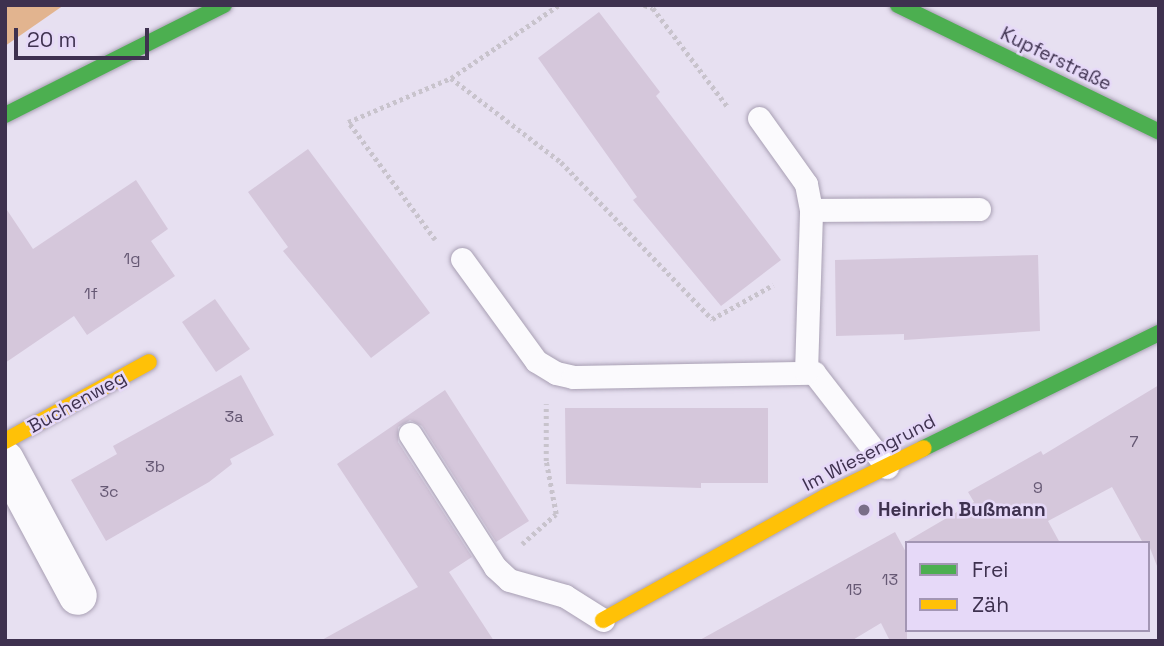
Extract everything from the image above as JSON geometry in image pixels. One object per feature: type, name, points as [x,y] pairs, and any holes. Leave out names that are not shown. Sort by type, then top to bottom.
[{"type":"street","points":[[5,115],[140,51],[224,5]]},
{"type":"street","name":"Kupferstraße","points":[[898,5],[1159,132]]},
{"type":"street","name":"Im Wiesengrund","points":[[603,620],[887,467],[1159,333]]},
{"type":"street","name":"Buchenweg","points":[[5,441],[149,362]]},
{"type":"street","points":[[5,460],[78,597]]},
{"type":"lane","points":[[759,118],[806,184],[811,210],[806,372]]},
{"type":"lane","points":[[811,210],[979,209]]},
{"type":"lane","points":[[452,254],[536,361],[549,369],[573,377],[806,372],[821,379],[887,467]]},
{"type":"lane","points":[[410,434],[495,567],[509,580],[565,597],[603,620]]},
{"type":"path","points":[[452,254],[348,122],[451,78],[559,5]]},
{"type":"path","points":[[644,5],[653,8],[736,119]]},
{"type":"path","points":[[451,78],[561,162],[712,319],[778,282]]},
{"type":"path","points":[[495,567],[556,514],[546,461],[549,369]]},
{"type":"shaded area","points":[[5,5],[64,5],[5,46]]},
{"type":"building","points":[[599,12],[660,92],[656,96],[781,260],[721,306],[633,200],[637,197],[538,58]]},
{"type":"building","points":[[308,149],[430,313],[371,358],[283,251],[288,247],[248,192]]},
{"type":"building","points":[[136,180],[168,229],[151,241],[175,276],[87,335],[74,316],[5,363],[5,207],[33,249]]},
{"type":"building","points":[[1038,255],[1040,331],[904,340],[904,334],[836,336],[835,260]]},
{"type":"building","points":[[215,299],[250,349],[216,372],[182,322]]},
{"type":"building","points":[[241,375],[274,435],[230,459],[232,464],[209,482],[106,541],[71,480],[117,454],[113,446]]},
{"type":"building","points":[[1159,385],[1159,571],[1150,541],[1142,541],[1112,487],[1048,521],[1059,541],[907,541],[974,502],[968,492],[1041,451],[1043,455]]},
{"type":"building","points":[[445,390],[529,521],[496,542],[422,426],[410,420],[398,427],[398,442],[472,557],[449,572],[494,641],[320,641],[418,587],[337,464]]},
{"type":"building","points":[[565,408],[768,408],[768,483],[701,483],[701,488],[566,484]]},
{"type":"building","points":[[895,532],[905,550],[907,641],[890,641],[881,623],[851,641],[698,641]]},
{"type":"traffic: fast","points":[[5,115],[224,5]]},
{"type":"traffic: fast","points":[[898,5],[1159,132]]},
{"type":"traffic: fast","points":[[924,448],[1159,333]]},
{"type":"traffic: slow","points":[[5,441],[149,362]]},
{"type":"traffic: slow","points":[[603,620],[825,497],[924,448]]},
{"type":"place","name":"Heinrich Bußmann","points":[[864,510]]}]
